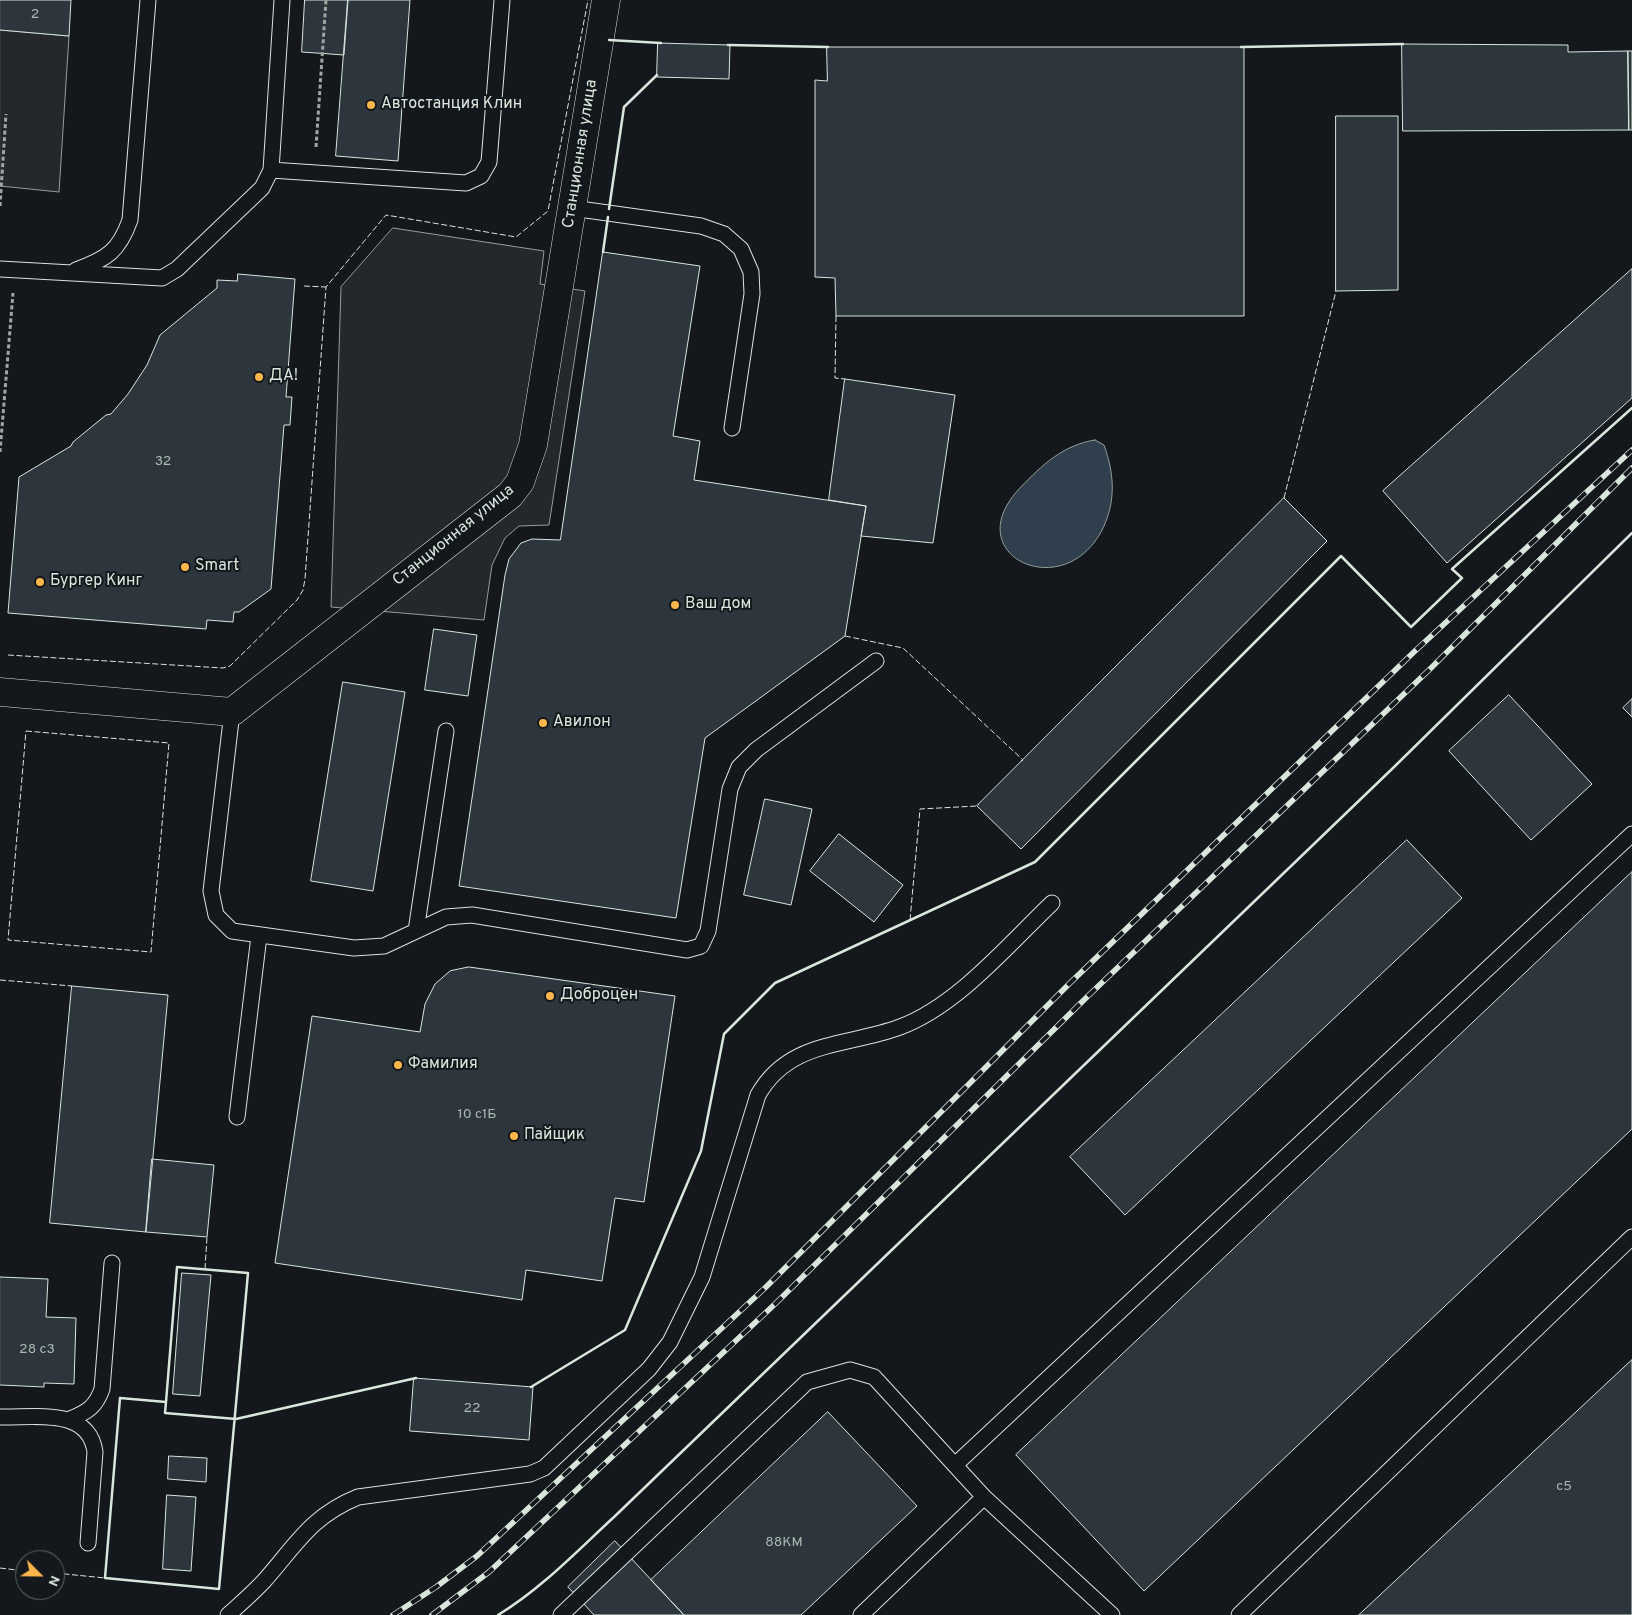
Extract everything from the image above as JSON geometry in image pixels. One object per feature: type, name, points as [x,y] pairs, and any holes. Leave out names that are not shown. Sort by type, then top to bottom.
[{"type":"street","name":"Станционная улица","points":[[232,712],[510,495],[520,482],[533,446],[606,0]]},
{"type":"street","points":[[0,692],[232,712]]},
{"type":"lane","points":[[71,272],[102,260],[115,250],[124,237],[130,220],[148,0]]},
{"type":"lane","points":[[7,269],[162,278],[177,270],[262,188],[271,170],[282,0]]},
{"type":"lane","points":[[271,170],[466,183],[481,176],[489,162],[502,0]]},
{"type":"lane","points":[[572,208],[701,226],[724,234],[742,249],[751,272],[752,294],[732,428]]},
{"type":"lane","points":[[232,712],[211,891],[216,915],[232,931],[354,948],[384,946],[446,916],[472,915],[688,950],[702,946],[708,931],[730,788],[739,767],[756,750],[876,661]]},
{"type":"lane","points":[[416,931],[446,731]]},
{"type":"lane","points":[[955,1465],[1632,834]]},
{"type":"lane","points":[[228,1615],[264,1581],[301,1536],[335,1506],[358,1497],[530,1474],[544,1468],[649,1369],[670,1342],[702,1277],[758,1095],[768,1077],[786,1062],[805,1053],[898,1028],[925,1016],[949,1001],[1052,903]]},
{"type":"lane","points":[[237,1117],[259,936]]},
{"type":"lane","points":[[1239,1615],[1632,1236]]},
{"type":"lane","points":[[0,1417],[70,1419],[87,1412],[97,1403],[102,1389],[112,1262]]},
{"type":"lane","points":[[562,1615],[807,1382],[850,1370],[874,1377],[984,1497],[1112,1615]]},
{"type":"lane","points":[[70,1419],[85,1428],[93,1439],[95,1452],[88,1543]]},
{"type":"lane","points":[[861,1615],[984,1497]]},
{"type":"path","points":[[314,172],[326,0]]},
{"type":"path","points":[[0,206],[6,114]]},
{"type":"path","points":[[0,452],[7,269]]},
{"type":"shaded area","points":[[0,30],[69,36],[59,192],[0,186]]},
{"type":"shaded area","points":[[393,228],[544,251],[540,284],[585,291],[549,525],[519,526],[505,538],[492,565],[484,620],[331,607],[341,287]]},
{"type":"water","points":[[1095,440],[1104,445],[1112,476],[1112,496],[1104,526],[1087,550],[1066,564],[1044,568],[1024,563],[1008,551],[1000,534],[1003,512],[1020,488],[1045,464],[1073,446]]},
{"type":"building","points":[[0,0],[71,0],[69,36],[0,30]]},
{"type":"building","points":[[305,0],[348,0],[344,55],[302,52]]},
{"type":"building","name":"Автостанция Клин","points":[[348,0],[410,0],[398,161],[336,156]]},
{"type":"building","points":[[658,43],[730,45],[729,79],[657,77]]},
{"type":"building","points":[[1402,44],[1568,45],[1568,52],[1628,51],[1629,130],[1403,131]]},
{"type":"building","points":[[827,47],[1244,47],[1244,316],[836,316],[835,278],[815,277],[815,80],[827,81]]},
{"type":"building","points":[[1628,51],[1632,51],[1632,130],[1629,130]]},
{"type":"building","points":[[1336,116],[1398,116],[1398,290],[1336,291]]},
{"type":"building","name":"Ваш дом","points":[[603,252],[700,266],[673,436],[700,441],[694,480],[866,506],[845,636],[705,738],[676,918],[459,886],[505,575],[509,559],[521,543],[532,539],[560,540]]},
{"type":"building","points":[[1632,269],[1632,398],[1447,563],[1383,491]]},
{"type":"building","points":[[238,274],[295,279],[286,397],[292,397],[290,425],[284,425],[271,589],[239,612],[234,612],[233,622],[207,620],[206,629],[8,613],[19,477],[71,446],[73,442],[106,415],[111,414],[128,394],[147,365],[160,335],[217,288],[217,280],[237,281]]},
{"type":"building","points":[[845,379],[955,395],[933,543],[861,536],[866,506],[829,500]]},
{"type":"building","points":[[1284,498],[1327,541],[1021,849],[977,806]]},
{"type":"building","points":[[434,629],[477,635],[468,696],[425,690]]},
{"type":"building","points":[[343,682],[405,692],[373,891],[311,881]]},
{"type":"building","points":[[1509,695],[1592,784],[1531,840],[1449,751]]},
{"type":"building","points":[[1632,699],[1632,717],[1623,708]]},
{"type":"building","points":[[765,799],[812,809],[791,905],[744,895]]},
{"type":"building","points":[[839,834],[903,885],[874,922],[810,871]]},
{"type":"building","points":[[1407,840],[1462,898],[1125,1215],[1070,1157]]},
{"type":"building","points":[[1632,872],[1632,1129],[1144,1591],[1016,1455]]},
{"type":"building","points":[[469,967],[675,996],[644,1202],[615,1198],[602,1281],[526,1270],[522,1300],[275,1263],[312,1016],[420,1032],[425,1004],[435,984],[450,971]]},
{"type":"building","points":[[72,986],[168,995],[146,1232],[50,1223]]},
{"type":"building","points":[[152,1159],[214,1165],[207,1237],[146,1232]]},
{"type":"building","points":[[182,1273],[211,1275],[200,1396],[173,1394]]},
{"type":"building","points":[[0,1277],[48,1279],[46,1317],[76,1318],[74,1384],[44,1383],[44,1387],[0,1385]]},
{"type":"building","points":[[1632,1360],[1632,1615],[1359,1615]]},
{"type":"building","points":[[414,1378],[533,1387],[529,1440],[410,1431]]},
{"type":"building","points":[[828,1412],[917,1506],[801,1615],[684,1615],[651,1580]]},
{"type":"building","points":[[169,1456],[207,1458],[206,1482],[168,1479]]},
{"type":"building","points":[[167,1495],[196,1497],[191,1571],[163,1569]]},
{"type":"building","points":[[615,1541],[684,1615],[594,1615],[568,1587]]},
{"type":"railway","points":[[393,1615],[436,1587],[477,1556],[766,1287],[1070,983],[1415,651],[1632,450]]},
{"type":"railway","points":[[432,1615],[489,1572],[775,1304],[1088,996],[1429,670],[1632,468]]},
{"type":"fence","points":[[8,655],[223,668],[230,666],[297,600],[303,590],[305,579],[326,287],[386,215],[516,237],[548,211],[588,0]]},
{"type":"fence","points":[[304,286],[326,287]]},
{"type":"fence","points":[[1284,498],[1336,291]]},
{"type":"fence","points":[[836,316],[835,378],[845,379]]},
{"type":"fence","points":[[845,636],[903,648],[1023,760],[1021,761]]},
{"type":"fence","points":[[26,731],[169,743],[151,952],[8,940],[26,731]]},
{"type":"fence","points":[[910,920],[920,809],[977,806],[979,804]]},
{"type":"fence","points":[[0,980],[72,986]]},
{"type":"fence","points":[[205,1269],[207,1237]]},
{"type":"fence","points":[[0,1568],[15,1570]]},
{"type":"fence","points":[[65,1574],[105,1578]]},
{"type":"wall","points":[[609,40],[661,43]]},
{"type":"wall","points":[[1241,47],[1403,44]]},
{"type":"wall","points":[[728,45],[828,47]]},
{"type":"wall","points":[[609,209],[624,107],[657,75]]},
{"type":"wall","points":[[603,252],[608,217]]},
{"type":"wall","points":[[531,1387],[625,1330],[701,1151],[724,1034],[775,983],[1035,862],[1341,556],[1411,627],[1462,578],[1452,569],[1632,408]]},
{"type":"wall","points":[[498,1615],[544,1582],[614,1517],[1393,768],[1632,533]]},
{"type":"wall","points":[[166,1402],[120,1398],[105,1578],[219,1589],[248,1273],[177,1267],[166,1402],[165,1413],[236,1419],[416,1378]]},
{"type":"place","name":"Автостанция Клин","points":[[371,105]]},
{"type":"place","name":"ДА!","points":[[259,377]]},
{"type":"place","name":"Smart","points":[[185,567]]},
{"type":"place","name":"Бургер Кинг","points":[[40,582]]},
{"type":"place","name":"Ваш дом","points":[[675,605]]},
{"type":"place","name":"Авилон","points":[[543,723]]},
{"type":"place","name":"Доброцен","points":[[550,996]]},
{"type":"place","name":"Фамилия","points":[[398,1065]]},
{"type":"place","name":"Пайщик","points":[[514,1136]]}]
